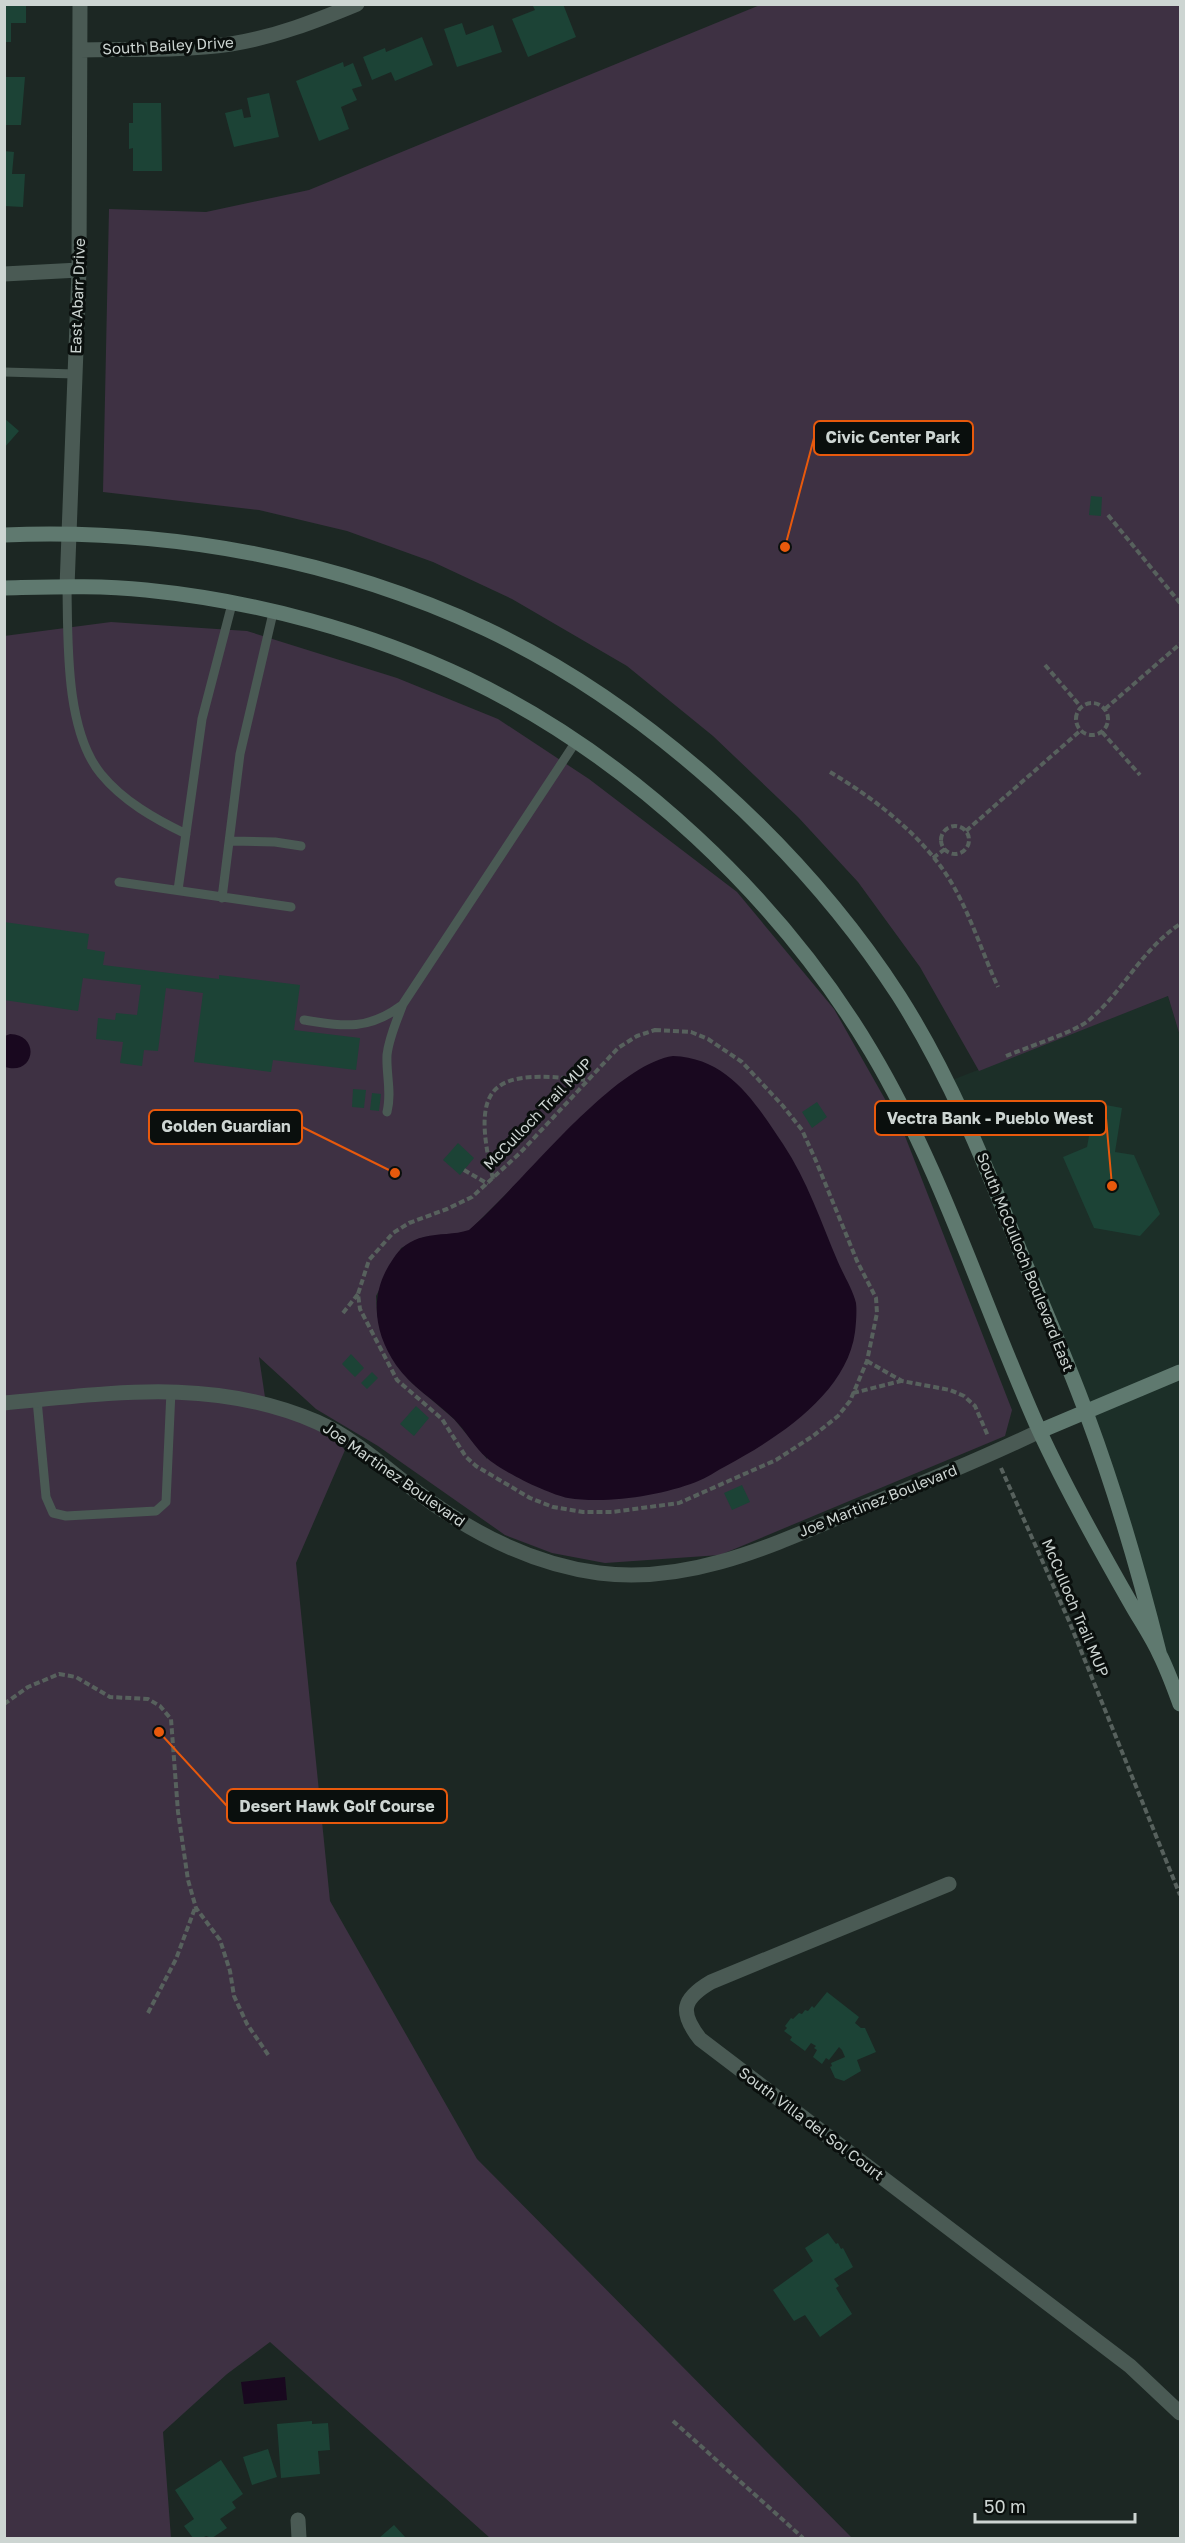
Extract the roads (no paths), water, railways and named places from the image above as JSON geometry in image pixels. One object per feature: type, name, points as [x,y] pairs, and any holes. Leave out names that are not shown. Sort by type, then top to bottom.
[{"type":"main road","name":"South McCulloch Boulevard East","points":[[4,536],[69,534],[145,537],[220,548],[334,573],[418,601],[491,632],[560,670],[635,720],[706,776],[759,825],[827,899],[876,964],[916,1024],[975,1141],[1086,1410],[1127,1532],[1159,1652],[1180,1704]]},
{"type":"main road","name":"South McCulloch Boulevard East","points":[[4,588],[67,587],[141,590],[232,604],[360,637],[437,665],[499,695],[575,743],[640,791],[702,843],[786,933],[853,1022],[889,1084],[927,1162],[1040,1431],[1159,1652]]},
{"type":"main road","points":[[1040,1431],[1180,1372]]},
{"type":"street","name":"East Abarr Drive","points":[[67,587],[79,270],[80,4]]},
{"type":"street","name":"South Bailey Drive","points":[[80,50],[187,48],[230,44],[275,34],[357,4]]},
{"type":"street","points":[[4,274],[79,270]]},
{"type":"street","name":"Joe Martinez Boulevard","points":[[4,1403],[171,1391],[212,1394],[266,1404],[319,1423],[365,1452],[450,1516],[478,1533],[537,1559],[568,1568],[601,1573],[666,1573],[732,1560],[994,1453],[1040,1431]]},
{"type":"street","name":"South Villa del Sol Court","points":[[949,1884],[711,1982],[688,2000],[686,2009],[693,2030],[700,2039],[730,2063],[1130,2367],[1180,2413]]},
{"type":"street","points":[[298,2520],[299,2538]]},
{"type":"lane","points":[[4,372],[75,374]]},
{"type":"lane","points":[[67,587],[68,640],[76,717],[81,740],[99,772],[116,790],[156,819],[186,834]]},
{"type":"lane","points":[[178,890],[202,718],[232,604]]},
{"type":"lane","points":[[222,898],[245,726],[273,613]]},
{"type":"lane","points":[[387,1112],[390,1100],[387,1074],[389,1043],[403,1004],[575,743]]},
{"type":"lane","points":[[230,841],[275,842],[302,846]]},
{"type":"lane","points":[[119,882],[291,907]]},
{"type":"lane","points":[[304,1020],[357,1026],[374,1022],[403,1004]]},
{"type":"lane","points":[[37,1400],[46,1497],[52,1513],[66,1516],[156,1511],[166,1502],[171,1391]]},
{"type":"place","name":"Civic Center Park","points":[[785,547]]},
{"type":"place","name":"Golden Guardian","points":[[395,1173]]},
{"type":"place","name":"Vectra Bank - Pueblo West","points":[[1112,1186]]},
{"type":"place","name":"Desert Hawk Golf Course","points":[[159,1732]]}]
